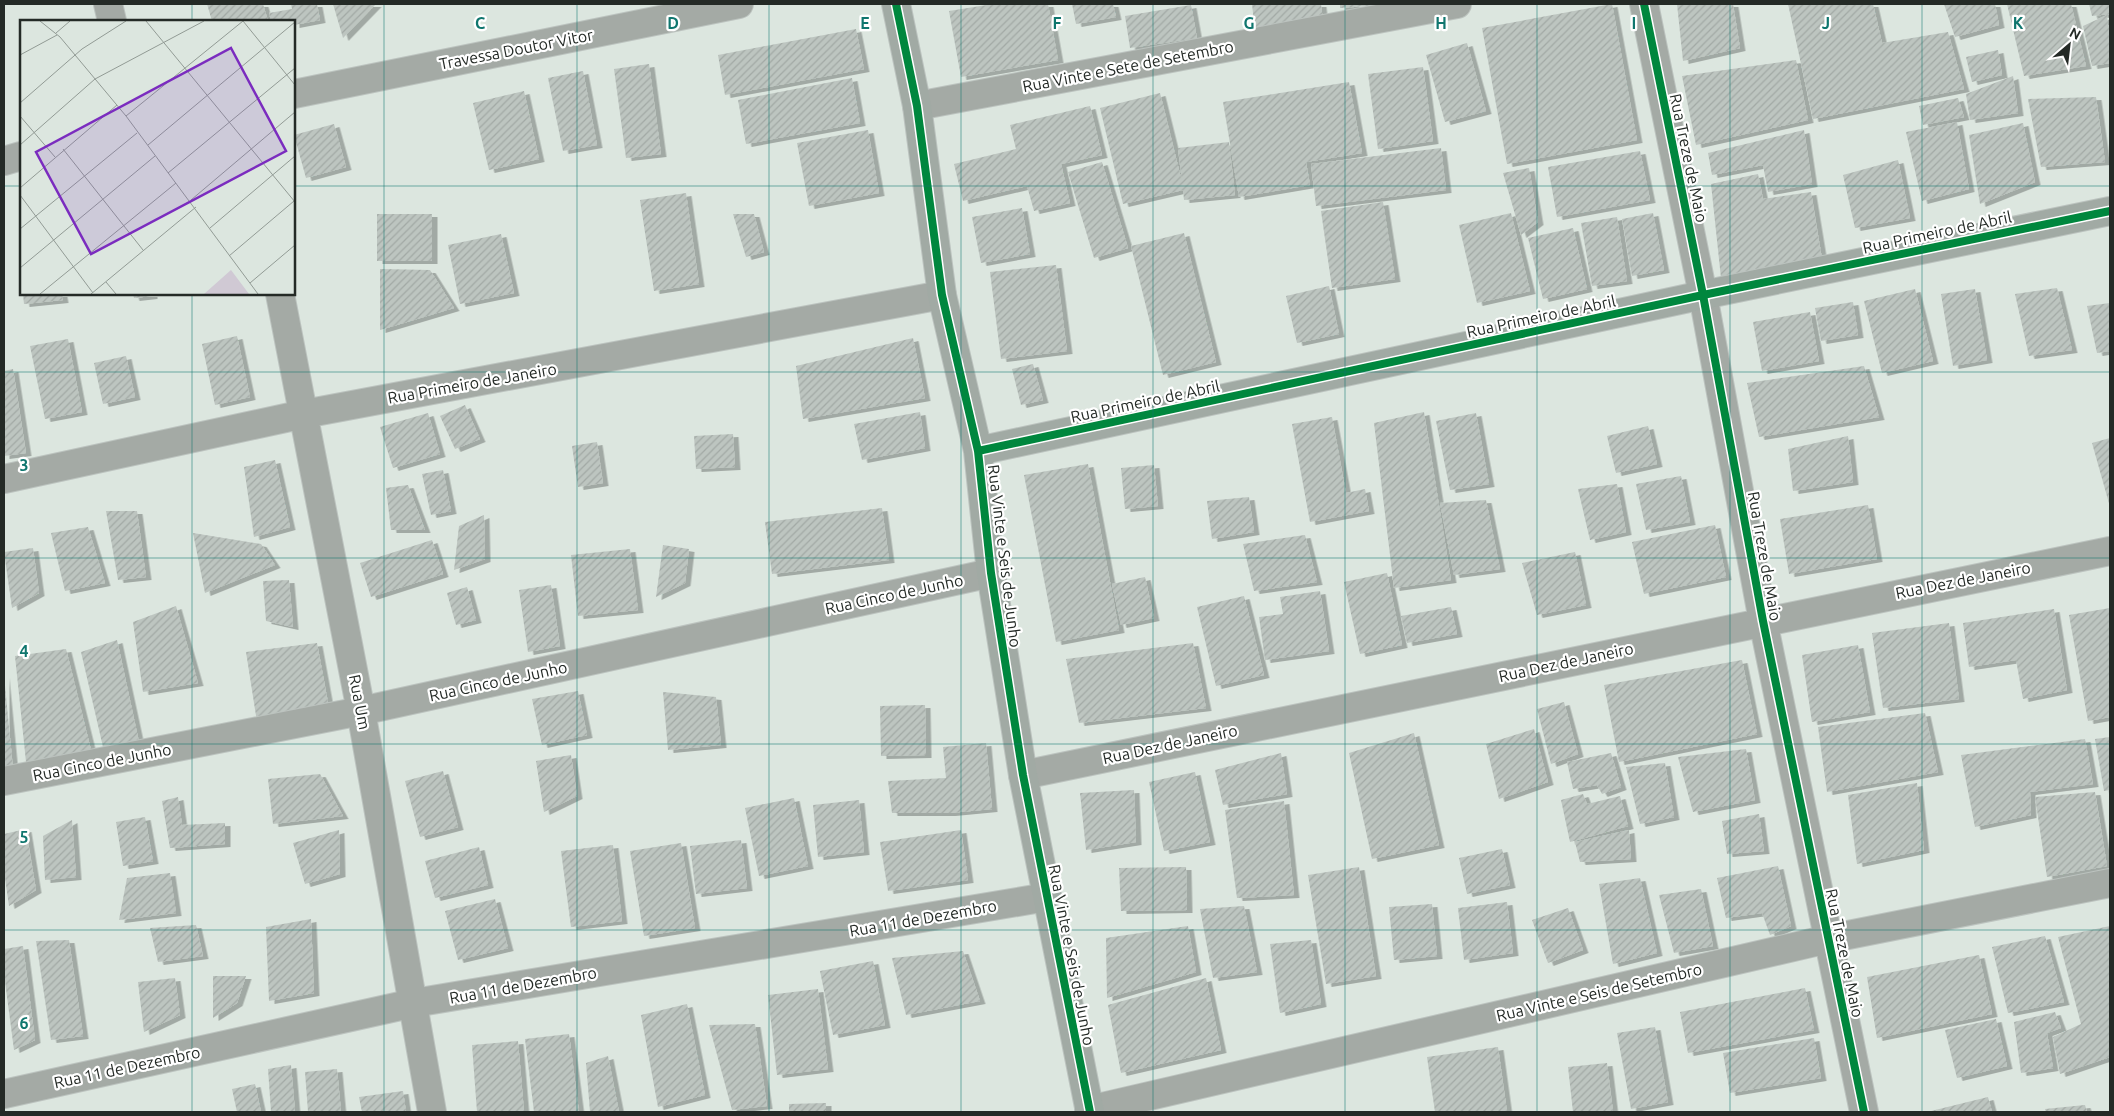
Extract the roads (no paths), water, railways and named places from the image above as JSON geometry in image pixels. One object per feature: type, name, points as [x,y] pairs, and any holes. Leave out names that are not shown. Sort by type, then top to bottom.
[{"type":"street","points":[[108,4],[112,20]]},
{"type":"street","name":"Travessa Doutor Vitor","points":[[295,94],[739,4]]},
{"type":"street","name":"Rua Vinte e Seis de Junho","points":[[896,4],[917,106],[942,295],[978,451],[991,573],[1022,775],[1089,1111]]},
{"type":"street","name":"Rua Vinte e Sete de Setembro","points":[[917,106],[1457,4]]},
{"type":"street","name":"Rua Treze de Maio","points":[[1644,4],[1703,295],[1763,621],[1864,1112]]},
{"type":"street","points":[[4,161],[20,156]]},
{"type":"street","name":"Rua Primeiro de Abril","points":[[978,451],[1703,295],[2110,211]]},
{"type":"street","name":"Rua Um","points":[[280,295],[361,711],[432,1112]]},
{"type":"street","name":"Rua Primeiro de Janeiro","points":[[4,479],[304,414],[942,295]]},
{"type":"street","name":"Rua Dez de Janeiro","points":[[1022,775],[2110,551]]},
{"type":"street","name":"Rua Cinco de Junho","points":[[4,781],[361,711],[991,573]]},
{"type":"street","name":"Rua Vinte e Seis de Setembro","points":[[1089,1111],[1828,938],[2110,883]]},
{"type":"street","name":"Rua 11 de Dezembro","points":[[4,1094],[414,1003],[1047,897]]}]
